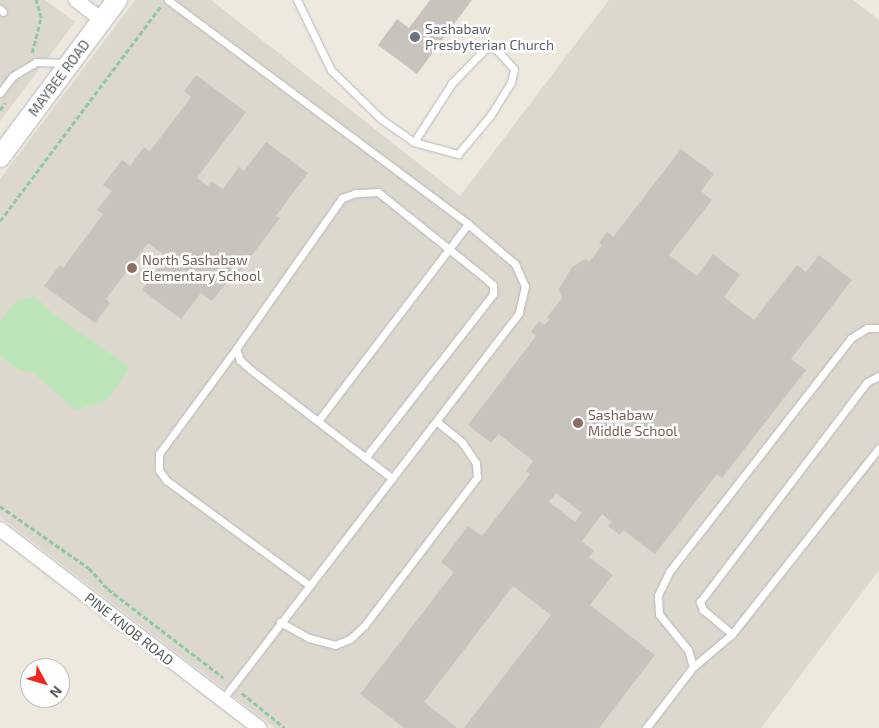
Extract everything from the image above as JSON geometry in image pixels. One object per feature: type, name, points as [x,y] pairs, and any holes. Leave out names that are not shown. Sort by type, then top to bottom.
[{"type":"main road","name":"MAYBEE ROAD","points":[[0,157],[118,0]]},
{"type":"street","points":[[76,0],[102,20]]},
{"type":"street","name":"PINE KNOB ROAD","points":[[0,529],[259,728]]},
{"type":"lane","points":[[167,0],[468,224],[515,264],[522,276],[524,296],[519,313],[222,700]]},
{"type":"lane","points":[[297,0],[331,70],[382,119],[414,142],[458,154],[490,116],[511,82],[514,69],[498,51],[488,46],[452,83],[414,142]]},
{"type":"lane","points":[[0,93],[13,76],[36,62],[70,63]]},
{"type":"lane","points":[[309,585],[166,480],[159,470],[159,454],[236,349],[342,198],[356,193],[378,192],[448,247],[492,285],[493,294],[365,458]]},
{"type":"lane","points":[[318,421],[448,247],[468,224]]},
{"type":"lane","points":[[693,667],[688,650],[659,614],[658,595],[669,572],[851,338],[867,328],[879,328]]},
{"type":"lane","points":[[236,349],[240,360],[392,478]]},
{"type":"lane","points":[[732,634],[703,610],[700,602],[867,382],[879,376]]},
{"type":"lane","points":[[280,622],[309,638],[335,645],[350,639],[364,626],[477,477],[476,463],[462,442],[436,420]]},
{"type":"lane","points":[[646,728],[693,667],[732,634],[879,448]]},
{"type":"path","points":[[0,221],[167,0]]},
{"type":"path","points":[[0,506],[89,568],[108,589],[285,728]]},
{"type":"shaded area","points":[[0,0],[45,0],[75,22],[0,121]]},
{"type":"shaded area","name":"Sashabaw Middle School","points":[[135,0],[211,0],[460,196],[609,0],[853,0],[879,20],[879,570],[761,728],[275,728],[0,517],[0,179]]},
{"type":"green space","points":[[35,296],[55,316],[130,367],[107,400],[76,410],[32,372],[21,371],[0,357],[0,322],[16,301]]},
{"type":"building","name":"Sashabaw Presbyterian Church","points":[[430,0],[472,0],[417,74],[378,45],[397,19],[409,28]]},
{"type":"building","points":[[196,75],[246,112],[197,178],[208,186],[211,181],[223,189],[239,167],[244,171],[266,142],[308,173],[276,216],[280,218],[234,279],[231,277],[212,301],[201,293],[181,319],[142,290],[167,257],[148,243],[106,299],[110,303],[95,323],[44,286],[60,265],[63,268],[103,214],[97,210],[112,191],[103,185],[122,160],[130,166],[144,147],[150,151],[191,97],[184,91]]},
{"type":"building","points":[[681,149],[714,174],[701,191],[712,200],[669,255],[697,276],[713,254],[740,275],[724,297],[754,320],[797,265],[806,272],[819,255],[852,280],[791,359],[806,370],[722,478],[717,474],[655,554],[623,530],[620,535],[608,526],[612,522],[602,514],[582,541],[594,551],[589,557],[613,575],[590,605],[655,655],[599,728],[464,728],[551,615],[513,586],[424,702],[457,728],[404,728],[360,694],[454,572],[441,562],[468,526],[482,536],[530,474],[526,471],[533,461],[499,434],[491,443],[468,425],[536,336],[531,332],[539,321],[545,325],[550,319],[547,317],[562,298],[559,289],[572,267],[585,259],[589,262],[602,245],[599,243],[607,232],[613,237]],"holes":[[[556,493],[582,513],[575,522],[549,502]]]},
{"type":"place","name":"Sashabaw Presbyterian Church","points":[[415,37]]},
{"type":"place","name":"North Sashabaw Elementary School","points":[[132,268]]},
{"type":"place","name":"Sashabaw Middle School","points":[[578,423]]}]
